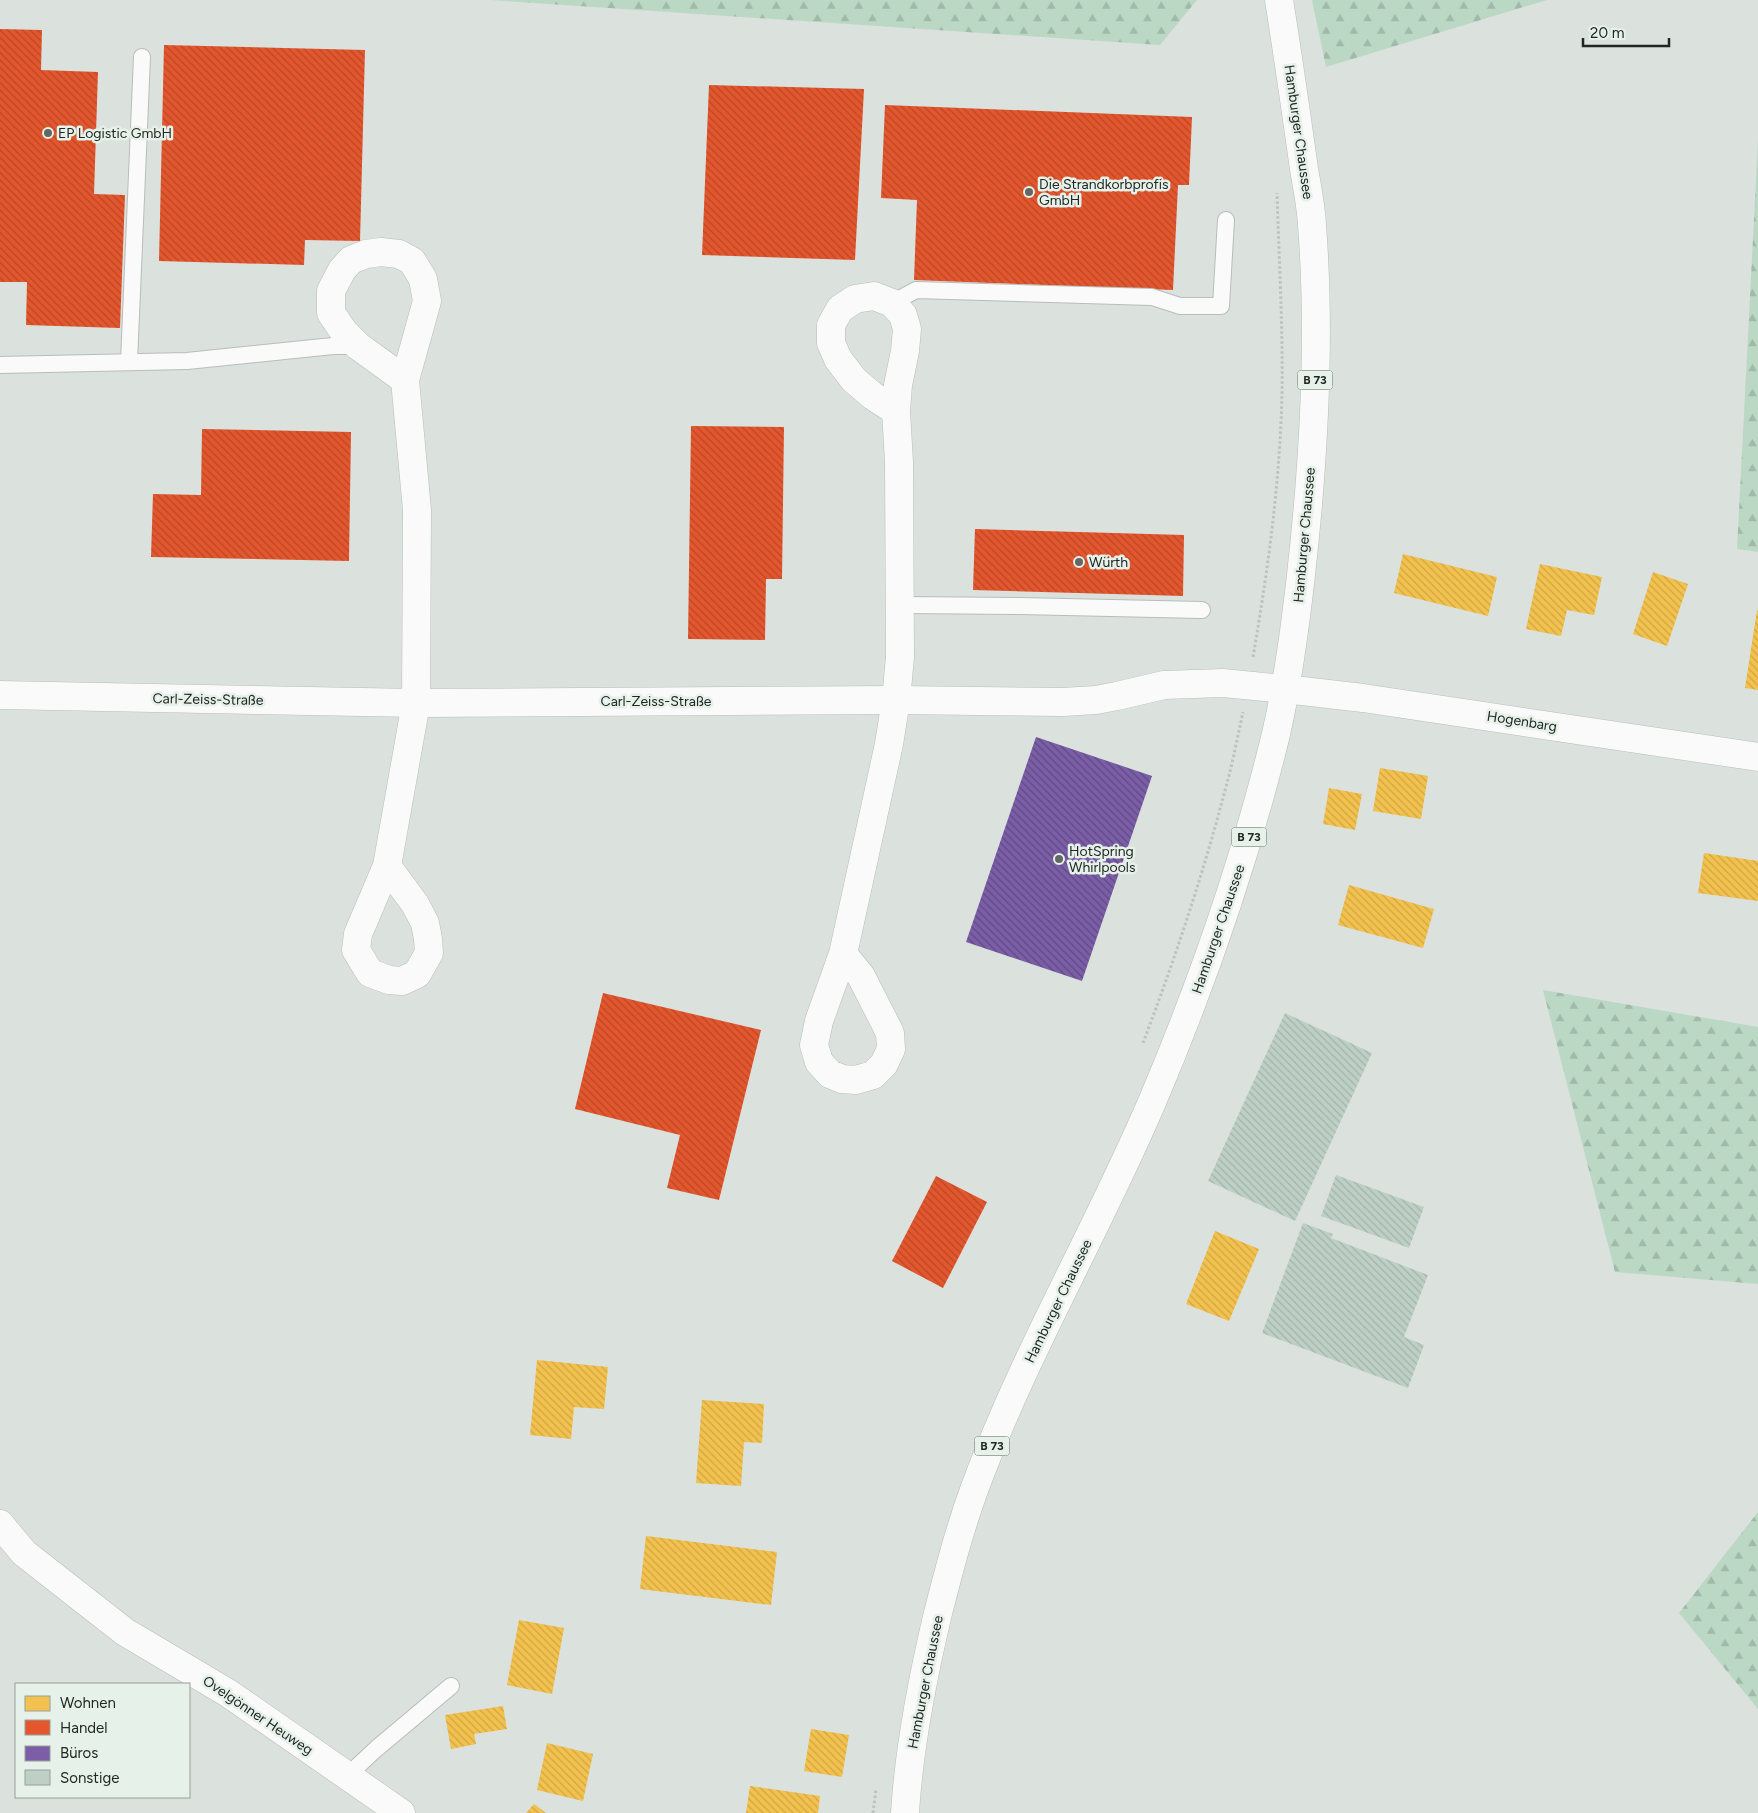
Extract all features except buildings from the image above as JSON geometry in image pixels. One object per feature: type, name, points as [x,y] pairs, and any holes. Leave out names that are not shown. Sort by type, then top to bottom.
[{"type":"street","name":"Hamburger Chaussee","points":[[905,1813],[913,1737],[928,1654],[949,1569],[974,1490],[1034,1349],[1127,1158],[1201,981],[1247,845],[1285,689],[1296,616],[1308,506],[1315,402],[1316,332],[1312,221],[1279,0]]},
{"type":"street","points":[[387,866],[416,703],[418,510],[405,380],[427,302],[423,279],[412,261],[399,254],[381,252],[366,254],[351,260],[342,270],[331,291],[332,313],[344,332],[358,346],[405,380]]},
{"type":"street","points":[[843,954],[889,744],[896,700],[900,656],[900,605],[899,462],[896,411],[898,385],[907,330],[902,315],[892,303],[874,296],[855,299],[840,309],[831,325],[831,343],[838,359],[854,380],[873,396],[896,411]]},
{"type":"street","name":"Carl-Zeiss-Straße","points":[[0,695],[416,703],[896,700],[1063,702],[1096,700],[1164,685],[1223,683],[1285,689]]},
{"type":"street","name":"Hogenbarg","points":[[1285,689],[1363,698],[1758,757]]},
{"type":"street","name":"Ovelgönner Heuweg","points":[[0,1524],[24,1553],[125,1632],[228,1693],[401,1813]]},
{"type":"lane","points":[[129,362],[142,57]]},
{"type":"lane","points":[[892,303],[916,290],[1152,297],[1180,306],[1221,306],[1226,220]]},
{"type":"lane","points":[[0,365],[187,361],[333,346],[358,346]]},
{"type":"lane","points":[[900,605],[1202,610]]},
{"type":"lane","points":[[347,1776],[451,1686]]},
{"type":"path","points":[[1140,1050],[1189,912],[1225,792],[1248,686],[1264,595],[1279,464],[1282,394],[1282,325],[1277,185]]},
{"type":"path","points":[[873,1813],[877,1785]]},
{"type":"green space","points":[[490,0],[1197,0],[1160,45]]},
{"type":"green space","points":[[1312,0],[1547,0],[1326,67]]},
{"type":"green space","points":[[1758,141],[1758,552],[1737,549]]},
{"type":"green space","points":[[1543,990],[1758,1027],[1758,1284],[1615,1272]]},
{"type":"green space","points":[[1758,1512],[1758,1709],[1679,1613]]},
{"type":"place","name":"EP Logistic GmbH","points":[[48,133]]},
{"type":"place","name":"Die Strandkorbprofis GmbH","points":[[1029,192]]},
{"type":"place","name":"Würth","points":[[1079,562]]},
{"type":"place","name":"HotSpring Whirlpools","points":[[1059,859]]}]
